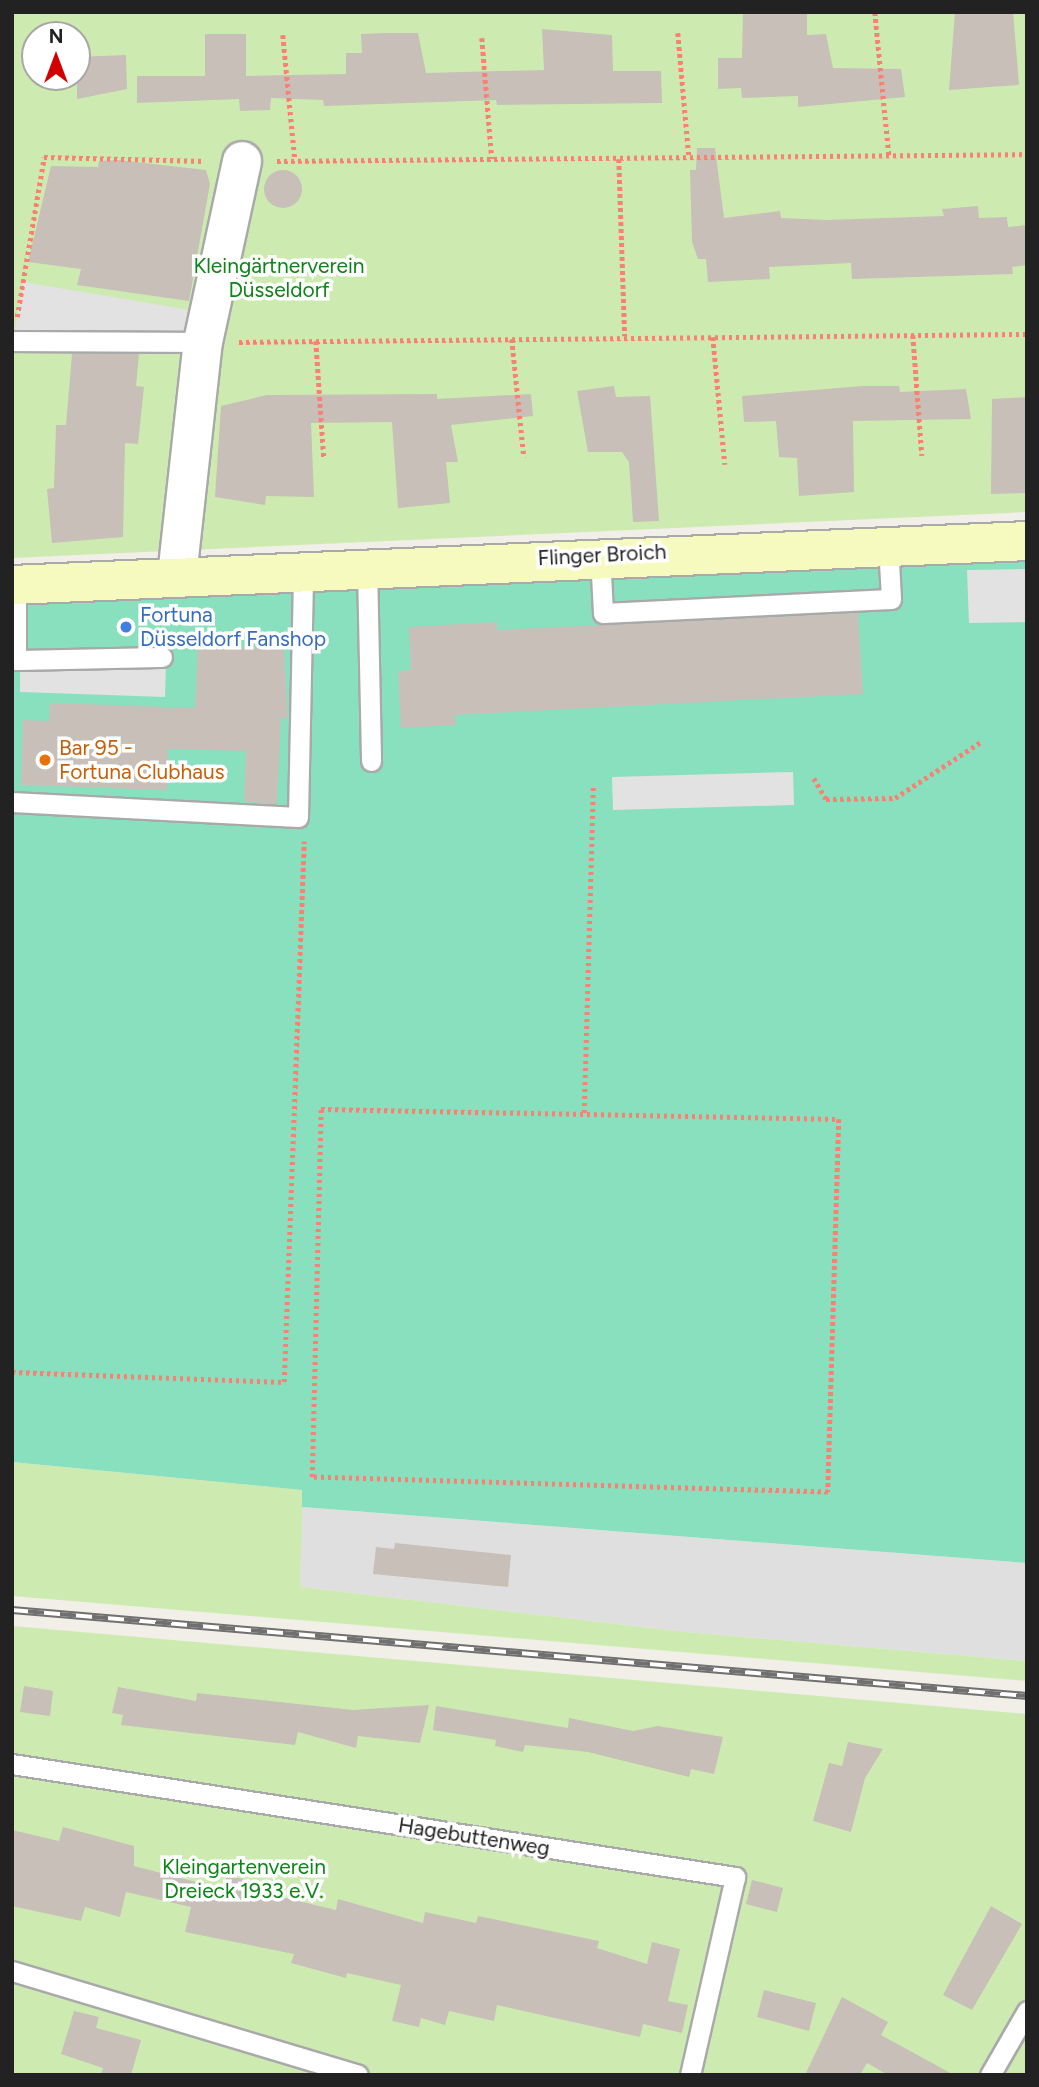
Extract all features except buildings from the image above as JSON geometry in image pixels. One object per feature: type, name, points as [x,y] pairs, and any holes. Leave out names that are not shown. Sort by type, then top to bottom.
[{"type":"street","points":[[177,576],[203,342],[242,161]]},
{"type":"street","name":"Flinger Broich","points":[[14,585],[600,555],[1027,541]]},
{"type":"lane","points":[[13,341],[203,342]]},
{"type":"lane","points":[[600,555],[603,613],[891,599],[888,544]]},
{"type":"lane","points":[[367,567],[372,761]]},
{"type":"lane","points":[[12,802],[298,817],[303,570]]},
{"type":"lane","points":[[14,585],[16,660],[162,657]]},
{"type":"lane","name":"Hagebuttenweg","points":[[12,1764],[735,1877],[690,2075]]},
{"type":"lane","points":[[12,1972],[358,2075]]},
{"type":"lane","points":[[990,2075],[1027,2011]]},
{"type":"path","points":[[875,12],[890,156]]},
{"type":"path","points":[[678,33],[690,157]]},
{"type":"path","points":[[283,35],[295,160]]},
{"type":"path","points":[[482,38],[492,159]]},
{"type":"path","points":[[13,341],[44,157],[242,161],[1027,154]]},
{"type":"path","points":[[619,159],[625,336]]},
{"type":"path","points":[[203,342],[1027,334]]},
{"type":"path","points":[[913,335],[922,456]]},
{"type":"path","points":[[712,337],[725,464]]},
{"type":"path","points":[[512,338],[524,457]]},
{"type":"path","points":[[316,341],[324,459]]},
{"type":"path","points":[[814,778],[826,799],[895,798],[981,742]]},
{"type":"path","points":[[584,1113],[593,785]]},
{"type":"path","points":[[12,1372],[284,1382],[305,830],[298,817]]},
{"type":"path","points":[[321,1109],[584,1113],[839,1119],[828,1492],[312,1476],[321,1109]]},
{"type":"shaded area","points":[[23,282],[208,313],[203,342],[13,341]]},
{"type":"shaded area","points":[[1027,569],[1027,622],[969,623],[967,570]]},
{"type":"shaded area","points":[[166,663],[165,697],[20,692],[20,666]]},
{"type":"shaded area","points":[[793,772],[794,805],[613,810],[612,777]]},
{"type":"shaded area","points":[[302,1507],[1027,1563],[1027,1661],[685,1632],[299,1587]]},
{"type":"green space","name":"Kleingärtnerverein Düsseldorf","points":[[12,12],[1027,12],[1027,512],[12,558]]},
{"type":"green space","points":[[1027,558],[1027,1563],[302,1507],[302,1490],[12,1462],[12,602]]},
{"type":"green space","points":[[12,1462],[303,1490],[300,1587],[685,1632],[1027,1661],[1027,1681],[12,1596]]},
{"type":"green space","name":"Kleingartenverein Dreieck 1933 e.V.","points":[[12,1626],[1027,1714],[1027,2075],[12,2075]]},
{"type":"railway","points":[[12,1610],[1027,1696]]},
{"type":"place","name":"Fortuna Düsseldorf Fanshop","points":[[126,627]]},
{"type":"place","name":"Bar 95 - Fortuna Clubhaus","points":[[45,760]]}]
